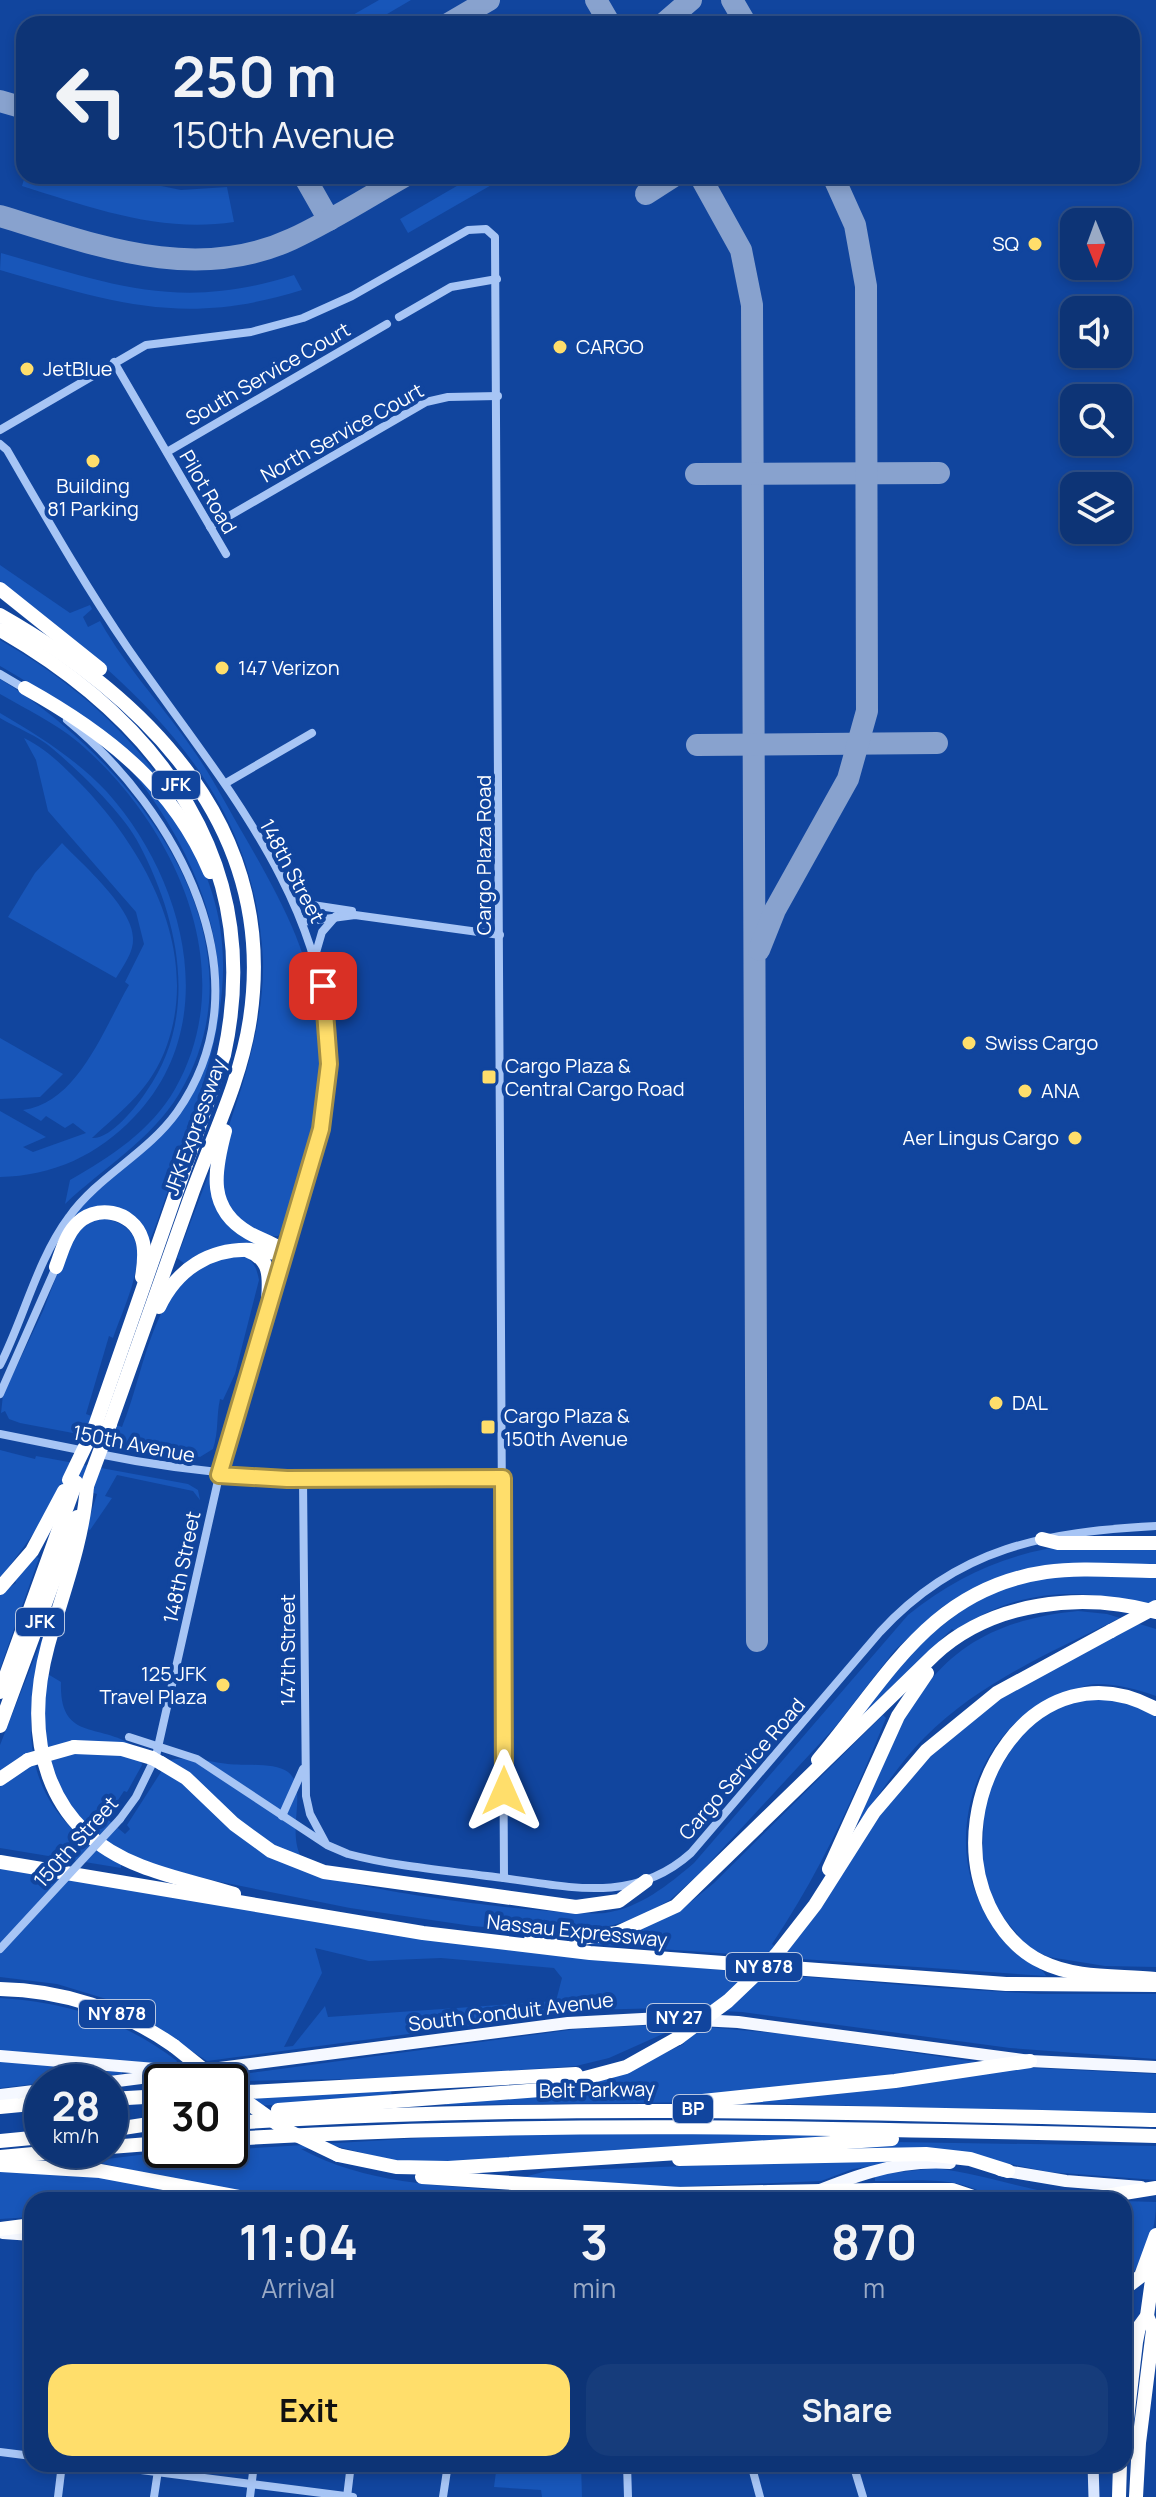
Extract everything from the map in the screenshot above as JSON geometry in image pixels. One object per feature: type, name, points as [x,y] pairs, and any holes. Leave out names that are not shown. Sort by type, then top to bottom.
[{"type":"highway","points":[[0,589],[116,683],[154,718],[194,766],[212,807]]},
{"type":"highway","name":"JFK Expressway","points":[[0,615],[62,652],[123,699],[167,743],[212,807],[231,850],[245,894],[253,987],[239,1065],[130,1368],[101,1423]]},
{"type":"highway","name":"JFK Expressway","points":[[0,630],[60,667],[107,706],[150,751],[186,801],[214,856],[227,900],[234,961],[233,1009],[219,1070],[130,1328],[101,1423]]},
{"type":"highway","points":[[25,688],[73,716],[138,765],[184,822],[218,895],[233,1009]]},
{"type":"highway","points":[[253,987],[255,1027],[219,1153],[215,1190],[223,1210],[233,1222],[283,1251]]},
{"type":"highway","points":[[56,1267],[71,1230],[85,1217],[108,1212],[129,1220],[140,1234],[144,1250],[130,1328]]},
{"type":"highway","points":[[130,1368],[163,1300],[178,1277],[208,1257],[240,1250],[276,1254],[283,1251]]},
{"type":"highway","points":[[240,1250],[257,1255],[266,1264],[268,1302]]},
{"type":"highway","points":[[0,1588],[38,1541],[77,1483],[101,1423]]},
{"type":"highway","points":[[77,1483],[84,1522],[39,1688],[38,1743],[52,1785],[63,1806],[91,1838],[139,1866],[288,1910]]},
{"type":"highway","name":"JFK","points":[[0,1692],[77,1483]]},
{"type":"highway","name":"JFK","points":[[0,1726],[77,1483]]},
{"type":"highway","points":[[1042,1539],[1058,1543],[1156,1540]]},
{"type":"highway","points":[[761,1825],[824,1752],[907,1645],[955,1606],[993,1586],[1031,1575],[1070,1570],[1156,1571]]},
{"type":"highway","points":[[454,1937],[570,1939],[630,1929],[665,1913],[687,1897],[943,1647],[966,1630],[1026,1609],[1073,1602],[1121,1604],[1156,1610]]},
{"type":"highway","points":[[248,2113],[540,2090],[611,2073],[643,2060],[728,2001],[776,1955],[815,1905],[882,1802],[932,1744],[997,1693],[1156,1610]]},
{"type":"highway","points":[[776,1955],[835,1857],[906,1702],[946,1654],[996,1619]]},
{"type":"highway","points":[[1156,1709],[1124,1694],[1092,1694],[1060,1702],[1029,1721],[1003,1749],[989,1772],[976,1808],[973,1845],[979,1880],[991,1910],[1009,1936],[1032,1956],[1073,1971],[1156,1979]]},
{"type":"highway","points":[[0,1779],[28,1760],[74,1747],[122,1749],[161,1763],[186,1778],[234,1824],[271,1851],[324,1872],[576,1907],[619,1901],[646,1881]]},
{"type":"highway","points":[[0,1854],[121,1882]]},
{"type":"highway","name":"Nassau Expressway","points":[[0,1862],[454,1937],[745,1966],[1039,1986],[1156,1985]]},
{"type":"highway","name":"NY 878","points":[[0,1989],[42,1992],[94,2005],[136,2023],[196,2064]]},
{"type":"highway","points":[[248,2091],[553,2078],[609,2066],[678,2038]]},
{"type":"highway","points":[[638,2109],[752,2094],[895,2081],[1030,2061]]},
{"type":"highway","points":[[248,2104],[286,2130],[345,2157],[422,2177],[650,2192]]},
{"type":"highway","points":[[0,2107],[24,2105]]},
{"type":"highway","name":"Belt Parkway","points":[[248,2122],[448,2113],[638,2109],[1156,2120]]},
{"type":"highway","name":"Belt Parkway","points":[[248,2138],[606,2126],[1156,2136]]},
{"type":"highway","points":[[345,2157],[421,2169],[842,2140],[1056,2134]]},
{"type":"highway","points":[[0,2141],[24,2139]]},
{"type":"highway","points":[[595,2158],[745,2160],[926,2154],[970,2159],[1008,2171]]},
{"type":"highway","points":[[0,2157],[24,2155]]},
{"type":"highway","points":[[0,2165],[100,2171],[212,2192]]},
{"type":"highway","points":[[1131,2192],[1156,2188]]},
{"type":"highway","points":[[770,2192],[958,2192]]},
{"type":"highway","points":[[0,2231],[24,2226]]},
{"type":"highway","points":[[1132,2283],[1141,2276],[1156,2235]]},
{"type":"highway","points":[[1132,2382],[1139,2327],[1147,2316],[1156,2251]]},
{"type":"highway","points":[[1136,2497],[1139,2443],[1153,2330],[1147,2316]]},
{"type":"highway","points":[[1143,2497],[1156,2354]]},
{"type":"highway","points":[[1119,2497],[1120,2472]]},
{"type":"main road","name":"South Conduit Avenue","points":[[248,2066],[568,2023],[661,2018],[738,2022],[1030,2061],[1156,2067]]},
{"type":"main road","points":[[0,2056],[144,2067]]},
{"type":"main road","points":[[0,2095],[24,2092]]},
{"type":"main road","points":[[814,2192],[858,2174],[907,2164],[948,2163],[1078,2182],[1156,2188]]},
{"type":"main road","points":[[0,2231],[24,2234]]},
{"type":"main road","points":[[1093,2472],[1094,2497]]},
{"type":"street","name":"Cargo Plaza Road","points":[[114,362],[153,343],[238,334],[303,318],[341,302],[468,230],[482,228],[493,234],[496,242],[504,1878]]},
{"type":"street","points":[[399,317],[451,287],[497,279]]},
{"type":"street","name":"South Service Court","points":[[167,452],[387,324]]},
{"type":"street","points":[[0,430],[114,362]]},
{"type":"street","name":"Pilot Road","points":[[114,362],[226,554]]},
{"type":"street","name":"North Service Court","points":[[210,527],[426,402],[448,397],[498,396]]},
{"type":"street","name":"148th Street","points":[[0,444],[7,450],[119,635],[226,783],[272,863],[302,922],[315,956],[328,1023],[328,1087],[317,1146],[283,1251],[219,1475],[159,1746]]},
{"type":"street","points":[[0,674],[25,688],[105,754],[159,819],[183,863],[200,908],[215,964],[217,993],[207,1049],[185,1100],[154,1140],[100,1184],[69,1217],[0,1365]]},
{"type":"street","points":[[226,783],[312,733]]},
{"type":"street","points":[[272,863],[306,904],[372,917],[500,935]]},
{"type":"street","points":[[302,922],[336,915],[372,917]]},
{"type":"street","points":[[315,956],[322,932],[336,915]]},
{"type":"street","points":[[0,1394],[56,1267]]},
{"type":"street","name":"150th Avenue","points":[[0,1434],[145,1464],[219,1475],[303,1479],[503,1478]]},
{"type":"street","name":"147th Street","points":[[282,1816],[305,1764],[303,1479]]},
{"type":"street","name":"Cargo Service Road","points":[[129,1737],[197,1759],[327,1845],[372,1861],[596,1891],[646,1881],[671,1869],[701,1843],[912,1599],[978,1558],[1042,1539],[1156,1526]]},
{"type":"street","name":"Cargo Service Road","points":[[1090,1533],[1156,1540]]},
{"type":"street","name":"150th Street","points":[[0,1949],[120,1819],[144,1782],[159,1746]]},
{"type":"street","points":[[305,1764],[310,1814],[327,1845]]},
{"type":"street","points":[[0,2452],[24,2455]]},
{"type":"street","points":[[58,2497],[61,2472]]},
{"type":"street","points":[[154,2497],[157,2472]]},
{"type":"street","points":[[182,2472],[349,2497],[351,2472]]},
{"type":"street","points":[[250,2497],[253,2472]]},
{"type":"street","points":[[443,2497],[447,2472]]},
{"type":"street","points":[[627,2472],[628,2497]]},
{"type":"street","points":[[753,2472],[760,2497]]},
{"type":"street","points":[[855,2472],[863,2497]]},
{"type":"shaded area","points":[[379,0],[411,0],[384,16],[351,16]]},
{"type":"shaded area","points":[[151,184],[181,190],[227,187],[234,222],[207,225],[153,221],[22,186]]},
{"type":"shaded area","points":[[460,184],[493,184],[408,233],[400,219]]},
{"type":"shaded area","points":[[1,253],[77,275],[146,290],[215,292],[294,275],[302,290],[221,307],[185,309],[150,306],[115,301],[0,270]]},
{"type":"shaded area","points":[[0,565],[70,613],[90,605],[92,609],[83,617],[88,627],[100,621],[122,656],[196,754],[264,871],[295,934],[314,997],[321,1066],[312,1137],[285,1229],[278,1236],[261,1233],[242,1223],[227,1208],[219,1192],[222,1152],[254,1040],[263,977],[255,897],[237,840],[211,789],[178,742],[139,699],[95,659],[0,582]]},
{"type":"shaded area","points":[[0,640],[51,672],[98,710],[140,753],[175,802],[117,743],[0,666]]},
{"type":"shaded area","points":[[0,679],[49,714],[96,756],[139,804],[174,857],[198,914],[209,973],[204,1034],[179,1094],[141,1140],[65,1204],[70,1180],[142,1130],[175,1089],[194,1043],[202,996],[200,948],[188,901],[169,856],[143,814],[113,776],[78,742],[0,694]]},
{"type":"shaded area","points":[[0,713],[43,739],[83,769],[107,792],[134,827],[157,866],[174,909],[184,952],[186,996],[179,1039],[162,1080],[134,1117],[105,1142],[73,1161],[38,1173],[0,1177],[0,1111],[46,1137],[23,1147],[33,1152],[86,1133],[73,1123],[65,1128],[46,1116],[41,1121],[23,1110],[59,1094],[74,1079],[99,1042],[129,985],[125,982],[144,944],[136,912],[48,811],[36,760],[24,738],[71,774],[124,836],[160,901],[171,936],[177,972],[176,1008],[167,1045],[145,1086],[92,1138],[115,1128],[130,1113],[163,1063],[173,1032],[178,1000],[178,968],[165,904],[139,844],[123,819],[64,758],[41,740],[0,718]]},
{"type":"shaded area","points":[[122,759],[156,794],[198,858],[214,898],[222,937],[223,977],[210,1058],[148,1245],[135,1218],[72,1215],[170,1124],[198,1078],[214,1031],[219,983],[214,936],[200,888],[179,843],[153,799]]},
{"type":"shaded area","points":[[62,843],[116,900],[131,926],[132,948],[116,978],[8,917],[35,873]]},
{"type":"shaded area","points":[[0,1038],[63,1074],[40,1097],[0,1099]]},
{"type":"shaded area","points":[[210,1171],[210,1187],[266,1247],[219,1247],[185,1264],[177,1258]]},
{"type":"shaded area","points":[[98,1218],[119,1223],[131,1234],[137,1248],[133,1284],[113,1338],[109,1336],[86,1414],[122,1427],[154,1330],[179,1287],[196,1271],[230,1256],[246,1258],[255,1267],[259,1280],[235,1374],[223,1400],[220,1399],[213,1449],[200,1457],[20,1423],[9,1419],[5,1411],[1,1413],[3,1395],[43,1311],[73,1233]]},
{"type":"shaded area","points":[[0,1450],[35,1459],[36,1456],[188,1484],[198,1490],[200,1500],[193,1491],[117,1475],[105,1496],[112,1498],[90,1530],[86,1529],[97,1494],[60,1484],[42,1522],[0,1579]]},
{"type":"shaded area","points":[[1078,1544],[1156,1545],[1156,1567],[1002,1576],[942,1607],[895,1650],[835,1727],[699,1874],[670,1900],[635,1919],[594,1930],[558,1933],[472,1926],[350,1908],[164,1868],[116,1849],[69,1810],[39,1735],[46,1673],[61,1682],[62,1702],[67,1715],[75,1723],[138,1749],[142,1765],[127,1792],[124,1791],[106,1818],[125,1834],[130,1829],[127,1825],[168,1761],[190,1759],[275,1767],[288,1772],[295,1781],[298,1849],[304,1862],[316,1872],[369,1887],[457,1901],[546,1911],[605,1913],[642,1901],[694,1863],[908,1615],[927,1600],[967,1576],[1009,1559]]},
{"type":"shaded area","points":[[34,1556],[39,1558],[0,1669],[0,1594],[16,1583],[15,1580]]},
{"type":"shaded area","points":[[1050,1575],[1156,1577],[1156,1599],[1150,1605],[1098,1595],[1049,1595],[1002,1606],[955,1631],[952,1629],[860,1717],[907,1653],[974,1601],[1013,1584]]},
{"type":"shaded area","points":[[1078,1611],[1107,1614],[1156,1629],[1156,1696],[1119,1686],[1093,1684],[1039,1704],[996,1745],[981,1772],[971,1801],[966,1831],[967,1862],[975,1891],[988,1918],[1012,1950],[1046,1976],[588,1944],[677,1913],[714,1883],[883,1715],[886,1718],[835,1834],[806,1890],[772,1944],[785,1955],[885,1802],[938,1746],[999,1700],[1131,1625],[1118,1619],[1017,1670],[969,1700],[916,1746],[861,1820],[858,1817],[894,1738],[934,1676],[960,1652],[991,1633],[1030,1619]]},
{"type":"shaded area","points":[[44,1634],[31,1716],[36,1767],[45,1791],[59,1814],[80,1836],[121,1864],[121,1868],[0,1848],[0,1745]]},
{"type":"shaded area","points":[[1097,1697],[1156,1711],[1156,1967],[1105,1966],[1049,1957],[1029,1948],[996,1909],[982,1867],[985,1792],[1023,1731],[1056,1707]]},
{"type":"shaded area","points":[[0,1867],[637,1963],[1039,1994],[1156,1994],[1156,2059],[1010,2048],[742,2012],[665,2008],[588,2010],[207,2061],[116,2002],[57,1984],[0,1977]],"holes":[[[315,1948],[369,1961],[441,1958],[554,1968],[562,1978],[556,2001],[328,2017],[325,2006],[293,2046],[284,2047],[322,1973]]]},
{"type":"shaded area","points":[[0,1998],[48,2004],[93,2016],[136,2034],[177,2061],[176,2064],[162,2064],[0,2051]]},
{"type":"shaded area","points":[[674,2024],[784,2034],[1012,2067],[1156,2074],[1156,2114],[714,2102],[446,2105],[445,2102],[612,2078],[684,2044],[674,2029],[609,2058],[576,2066],[401,2078],[248,2081],[248,2073],[577,2029]]},
{"type":"shaded area","points":[[0,2060],[41,2064],[24,2064],[24,2085],[0,2088]]},
{"type":"shaded area","points":[[391,2091],[392,2096],[248,2107],[248,2096]]},
{"type":"shaded area","points":[[778,2133],[836,2137],[441,2164],[395,2161],[335,2146],[301,2149],[327,2161],[382,2177],[439,2186],[526,2192],[232,2192],[123,2168],[128,2168],[128,2156],[144,2155],[144,2168],[248,2168],[248,2148],[487,2134]]},
{"type":"shaded area","points":[[894,2142],[1156,2146],[1156,2180],[1049,2172],[981,2158],[765,2153]]},
{"type":"shaded area","points":[[888,2159],[888,2163],[853,2169],[821,2181],[673,2187],[516,2179],[547,2171]]},
{"type":"shaded area","points":[[936,2168],[1046,2192],[981,2192],[967,2186],[937,2181],[875,2181],[875,2175]]},
{"type":"shaded area","points":[[0,2170],[100,2175],[192,2192],[24,2192],[24,2218],[0,2219]]},
{"type":"shaded area","points":[[1132,2201],[1156,2202],[1149,2245],[1132,2273]]},
{"type":"shaded area","points":[[496,2472],[581,2472],[582,2497],[542,2497],[541,2490],[494,2487]]},
{"type":"taxiway","points":[[462,16],[489,0]]},
{"type":"taxiway","points":[[596,0],[605,16]]},
{"type":"taxiway","points":[[672,16],[691,0]]},
{"type":"taxiway","points":[[732,0],[741,16]]},
{"type":"taxiway","points":[[0,101],[16,106]]},
{"type":"taxiway","points":[[309,184],[329,220]]},
{"type":"taxiway","points":[[0,216],[109,248],[182,259],[219,258],[256,252],[292,239],[391,184]]},
{"type":"taxiway","points":[[646,194],[662,184]]},
{"type":"taxiway","points":[[704,184],[741,250],[752,305],[757,1641]]},
{"type":"taxiway","points":[[759,950],[775,910],[848,779],[867,711],[866,286],[855,225],[837,184]]},
{"type":"taxiway","points":[[696,474],[939,473]]},
{"type":"taxiway","points":[[697,745],[937,743]]},
{"type":"place","name":"SQ","points":[[1035,244]]},
{"type":"place","name":"CARGO","points":[[560,347]]},
{"type":"place","name":"JetBlue","points":[[27,369]]},
{"type":"place","name":"Building 81 Parking","points":[[93,461]]},
{"type":"place","name":"147 Verizon","points":[[222,668]]},
{"type":"place","name":"Swiss Cargo","points":[[969,1043]]},
{"type":"place","name":"Cargo Plaza & Central Cargo Road","points":[[489,1077]]},
{"type":"place","name":"ANA","points":[[1025,1091]]},
{"type":"place","name":"Aer Lingus Cargo","points":[[1075,1138]]},
{"type":"place","name":"DAL","points":[[996,1403]]},
{"type":"place","name":"Cargo Plaza & 150th Avenue","points":[[488,1427]]},
{"type":"place","name":"125 JFK Travel Plaza","points":[[223,1685]]},
{"type":"route","points":[[323,986],[329,1064],[324,1115],[219,1475],[287,1479],[503,1478],[504,1791]]}]
